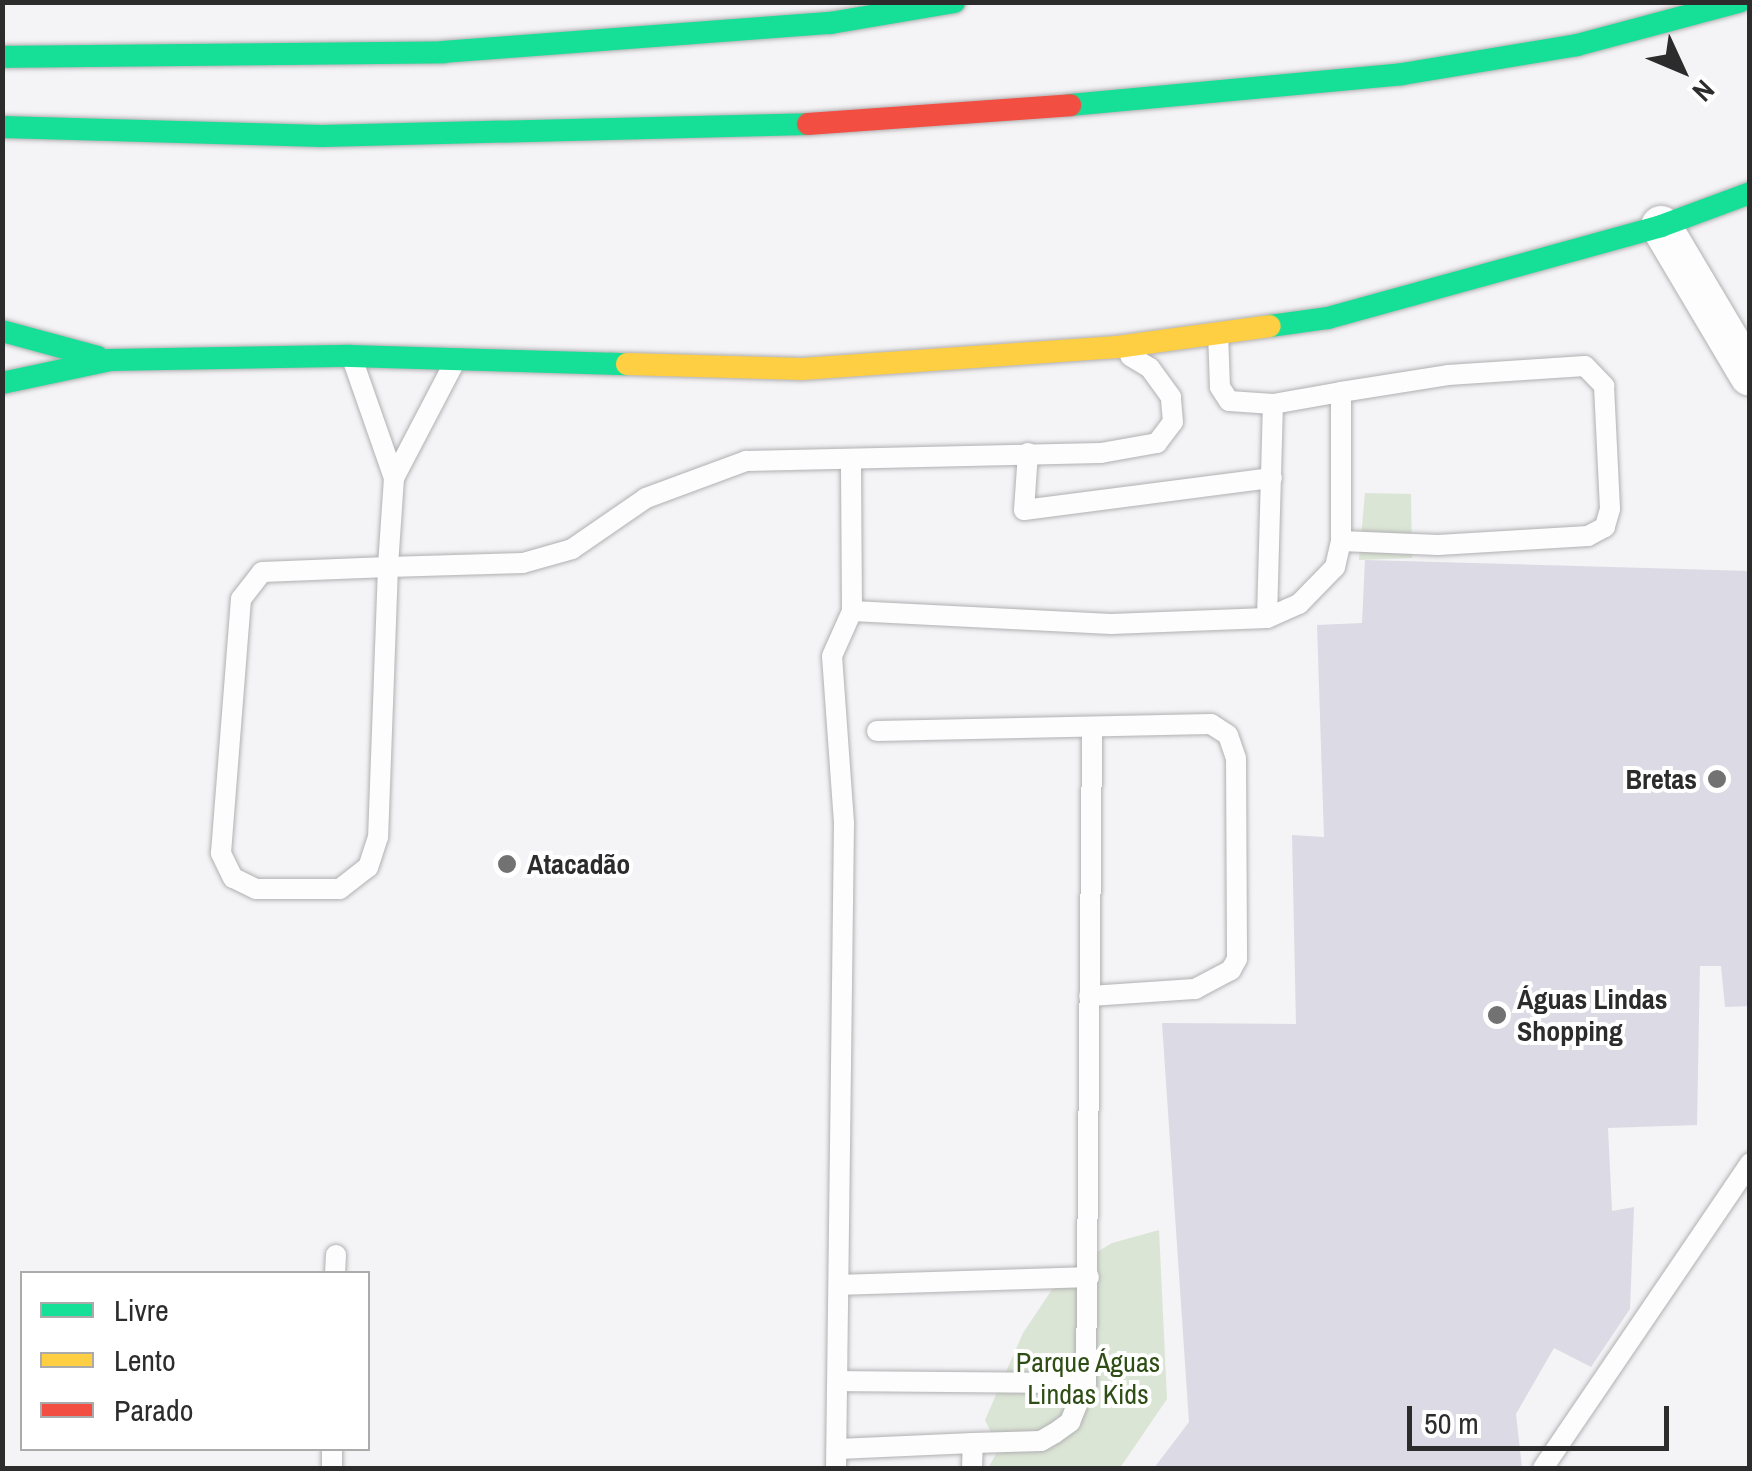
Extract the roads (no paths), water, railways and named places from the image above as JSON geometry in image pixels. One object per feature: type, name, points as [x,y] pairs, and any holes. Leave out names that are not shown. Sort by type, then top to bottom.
[{"type":"main road","points":[[2,57],[443,52],[830,23],[954,2]]},
{"type":"main road","points":[[2,126],[322,136],[905,121],[1402,74],[1577,45],[1738,2]]},
{"type":"main road","points":[[6,153],[59,126]]},
{"type":"main road","points":[[2,383],[110,360],[351,356],[802,369],[1117,348],[1328,318],[1660,226],[1750,193]]},
{"type":"main road","points":[[2,330],[110,360]]},
{"type":"street","points":[[1660,226],[1750,376]]},
{"type":"lane","points":[[1218,332],[1220,387],[1228,401],[1242,405],[1273,404],[1448,375],[1586,366],[1604,386],[1610,509],[1606,527],[1588,536],[1438,545],[1342,542]]},
{"type":"lane","points":[[351,356],[394,478],[388,567],[378,837],[368,867],[340,889],[256,889],[233,878],[221,853],[241,599],[262,572],[388,567],[523,563],[572,549],[646,498],[713,471],[763,460],[852,462],[1102,453],[1157,442],[1173,422],[1171,397],[1150,368],[1117,348]]},
{"type":"lane","points":[[394,478],[456,359]]},
{"type":"lane","points":[[852,611],[1027,623],[1267,618],[1320,587],[1342,542],[1341,392]]},
{"type":"lane","points":[[1267,618],[1273,404]]},
{"type":"lane","points":[[1028,453],[1024,510],[1272,478]]},
{"type":"lane","points":[[852,462],[852,611],[832,656],[844,823],[837,1459],[973,1443],[1041,1441],[1070,1422],[1086,1383],[1092,729]]},
{"type":"lane","points":[[877,731],[1210,724],[1228,735],[1236,758],[1238,959],[1230,970],[1195,989],[1089,996]]},
{"type":"lane","points":[[1543,1468],[1750,1163]]},
{"type":"lane","points":[[839,1285],[1088,1278]]},
{"type":"lane","points":[[839,1381],[1086,1383]]},
{"type":"lane","points":[[972,1468],[973,1443]]},
{"type":"place","name":"Bretas","points":[[1717,779]]},
{"type":"place","name":"Atacadão","points":[[507,864]]},
{"type":"place","name":"Águas Lindas Shopping","points":[[1497,1015]]},
{"type":"park label","name":"Parque Águas Lindas Kids","points":[[1088,1378]]}]
